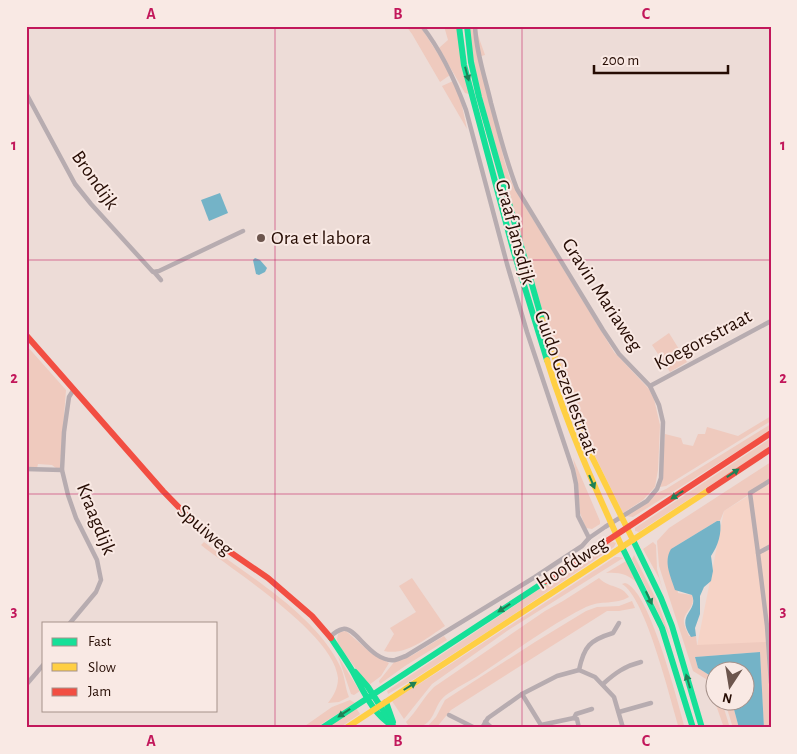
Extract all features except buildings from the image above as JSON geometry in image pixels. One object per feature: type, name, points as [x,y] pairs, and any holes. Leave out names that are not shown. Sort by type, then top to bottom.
[{"type":"main road","name":"Guido Gezellestraat","points":[[459,26],[464,65],[536,325],[556,388],[594,488],[662,628],[693,728]]},
{"type":"main road","name":"Guido Gezellestraat","points":[[467,26],[471,62],[507,200],[546,334],[592,455],[661,598],[672,626],[702,728]]},
{"type":"main road","name":"Spuiweg","points":[[26,335],[163,491],[198,527],[217,543],[268,578],[312,616],[330,637],[370,696]]},
{"type":"main road","name":"Hoofdweg","points":[[322,728],[771,433]]},
{"type":"main road","name":"Hoofdweg","points":[[346,728],[771,449]]},
{"type":"main road","points":[[370,696],[385,721],[394,727]]},
{"type":"main road","points":[[386,702],[394,727]]},
{"type":"street","name":"Graaf Jansdijk","points":[[422,26],[438,49],[457,86],[466,110],[522,315],[573,470],[578,516],[590,538]]},
{"type":"street","name":"Gravin Mariaweg","points":[[330,637],[342,629],[349,630],[368,649],[386,660],[395,660],[406,656],[535,577],[582,546],[621,516],[647,501],[658,489],[661,478],[663,422],[660,405],[650,386],[620,354],[603,330],[517,189],[509,168],[480,59],[475,26]]},
{"type":"street","name":"Brondijk","points":[[26,93],[75,184],[161,280]]},
{"type":"street","points":[[155,273],[243,231]]},
{"type":"street","name":"Koegorsstraat","points":[[650,386],[771,321]]},
{"type":"street","name":"Kraagdijk","points":[[71,622],[96,592],[101,580],[97,560],[76,518],[62,470],[64,432],[69,397],[74,389]]},
{"type":"street","points":[[26,469],[62,470]]},
{"type":"street","points":[[771,480],[750,493],[767,626],[771,682]]},
{"type":"street","points":[[758,553],[771,546]]},
{"type":"street","points":[[579,670],[590,643],[597,638],[613,633],[619,623]]},
{"type":"street","points":[[603,684],[618,670],[641,662]]},
{"type":"street","points":[[26,684],[42,666]]},
{"type":"street","points":[[482,728],[488,718],[522,694],[557,676],[579,670],[596,677],[614,696],[623,728]]},
{"type":"street","points":[[522,694],[542,726],[574,718],[576,714],[592,709]]},
{"type":"street","points":[[620,712],[651,703]]},
{"type":"street","points":[[449,715],[475,728]]},
{"type":"street","points":[[574,718],[577,719],[579,728]]},
{"type":"street","points":[[485,722],[492,728]]},
{"type":"shaded area","points":[[406,26],[420,26],[450,75],[440,82]]},
{"type":"shaded area","points":[[444,26],[457,26],[469,94],[465,93],[439,48],[448,40]]},
{"type":"shaded area","points":[[469,26],[477,26],[485,55],[478,57],[510,179],[614,352],[649,389],[654,399],[660,425],[658,470],[655,487],[643,500],[623,513],[593,452],[554,351],[481,93],[473,58]]},
{"type":"shaded area","points":[[453,81],[461,101],[467,129],[442,86]]},
{"type":"shaded area","points":[[669,333],[687,362],[670,372],[652,345]]},
{"type":"shaded area","points":[[26,345],[66,390],[60,468],[52,465],[38,464],[37,468],[26,467],[26,416],[28,410],[26,408]]},
{"type":"shaded area","points":[[771,416],[771,421],[666,486],[660,487],[665,434],[681,438],[683,444],[693,446],[698,434],[705,434],[707,427],[738,436]]},
{"type":"shaded area","points":[[771,424],[771,430],[633,517],[625,516],[657,493]]},
{"type":"shaded area","points":[[771,438],[771,446],[639,532],[635,531],[635,528]]},
{"type":"shaded area","points":[[573,458],[600,521],[600,524],[592,529],[586,528],[580,513],[578,485]]},
{"type":"shaded area","points":[[771,462],[771,480],[724,511],[720,521],[671,549],[678,593],[692,595],[693,602],[684,621],[689,636],[696,636],[697,645],[766,642],[771,728],[764,728],[760,652],[695,657],[698,668],[704,672],[704,678],[693,671],[659,566],[657,541],[669,528]]},
{"type":"shaded area","points":[[771,482],[771,728],[764,728],[760,652],[695,656],[724,511]]},
{"type":"shaded area","points":[[204,542],[280,598],[315,630],[330,649],[341,668],[349,697],[339,702],[328,703],[335,691],[338,678],[332,661],[320,642],[281,605],[201,545]]},
{"type":"shaded area","points":[[653,542],[656,545],[657,569],[663,591],[659,578],[643,549]]},
{"type":"shaded area","points":[[608,543],[616,543],[614,547],[496,626],[388,694],[387,691]]},
{"type":"shaded area","points":[[634,555],[658,603],[671,639],[632,559]]},
{"type":"shaded area","points":[[615,557],[623,558],[507,631],[432,684],[404,719],[392,701]]},
{"type":"shaded area","points":[[626,561],[637,583],[623,574],[606,573]]},
{"type":"shaded area","points":[[412,578],[445,626],[416,645],[400,651],[384,651],[394,634],[390,628],[416,612],[399,586]]},
{"type":"shaded area","points":[[599,578],[607,584],[619,588],[629,597],[619,601],[591,605],[560,622],[449,693],[439,703],[426,724],[410,728],[406,722],[434,687],[545,611]]},
{"type":"shaded area","points":[[625,583],[634,590],[644,604],[653,624],[685,728],[679,728],[648,628],[640,608],[631,593],[622,584]]},
{"type":"shaded area","points":[[632,601],[635,608],[607,611],[451,710],[436,728],[426,728],[436,717],[445,700],[535,642],[586,611],[597,607],[619,606]]},
{"type":"shaded area","points":[[346,631],[372,654],[389,663],[381,676],[369,685],[338,644],[338,634]]},
{"type":"shaded area","points":[[444,636],[447,640],[380,684],[379,681],[395,661],[411,656]]},
{"type":"shaded area","points":[[338,656],[360,691],[354,695],[351,694]]},
{"type":"shaded area","points":[[350,700],[355,703],[315,728],[302,728],[332,707]]},
{"type":"shaded area","points":[[356,708],[360,714],[339,728],[327,728]]},
{"type":"shaded area","points":[[718,712],[725,712],[730,728],[724,728]]},
{"type":"shaded area","points":[[728,712],[735,712],[739,728],[733,728]]},
{"type":"water","points":[[220,193],[228,213],[209,221],[201,200]]},
{"type":"water","points":[[255,258],[260,260],[267,268],[265,272],[259,275],[256,274],[253,260]]},
{"type":"water","points":[[720,521],[720,535],[711,556],[713,571],[711,581],[704,587],[700,596],[700,614],[695,628],[696,636],[691,637],[685,623],[693,605],[692,595],[675,590],[668,570],[669,554],[671,549]]},
{"type":"water","points":[[760,652],[764,728],[739,728],[735,712],[754,712],[754,662],[704,662],[704,672],[698,668],[695,657]]},
{"type":"traffic: fast","points":[[459,26],[464,65],[513,249],[547,360]]},
{"type":"traffic: fast","points":[[467,26],[471,62],[479,97],[542,320]]},
{"type":"traffic: fast","points":[[633,540],[661,598],[672,626],[702,728]]},
{"type":"traffic: fast","points":[[622,547],[662,628],[693,728]]},
{"type":"traffic: fast","points":[[322,728],[546,581]]},
{"type":"traffic: fast","points":[[331,638],[374,709],[393,726]]},
{"type":"traffic: fast","points":[[355,672],[368,687],[388,718]]},
{"type":"traffic: fast","points":[[386,702],[393,722]]},
{"type":"traffic: slow","points":[[542,320],[591,455],[633,540]]},
{"type":"traffic: slow","points":[[547,360],[563,408],[622,547]]},
{"type":"traffic: slow","points":[[346,728],[709,490]]},
{"type":"traffic: jam","points":[[26,335],[163,491],[198,527],[217,543],[268,578],[312,616],[331,638]]},
{"type":"traffic: jam","points":[[546,581],[771,433]]},
{"type":"traffic: jam","points":[[709,490],[771,449]]},
{"type":"place","name":"Ora et labora","points":[[261,238]]}]
